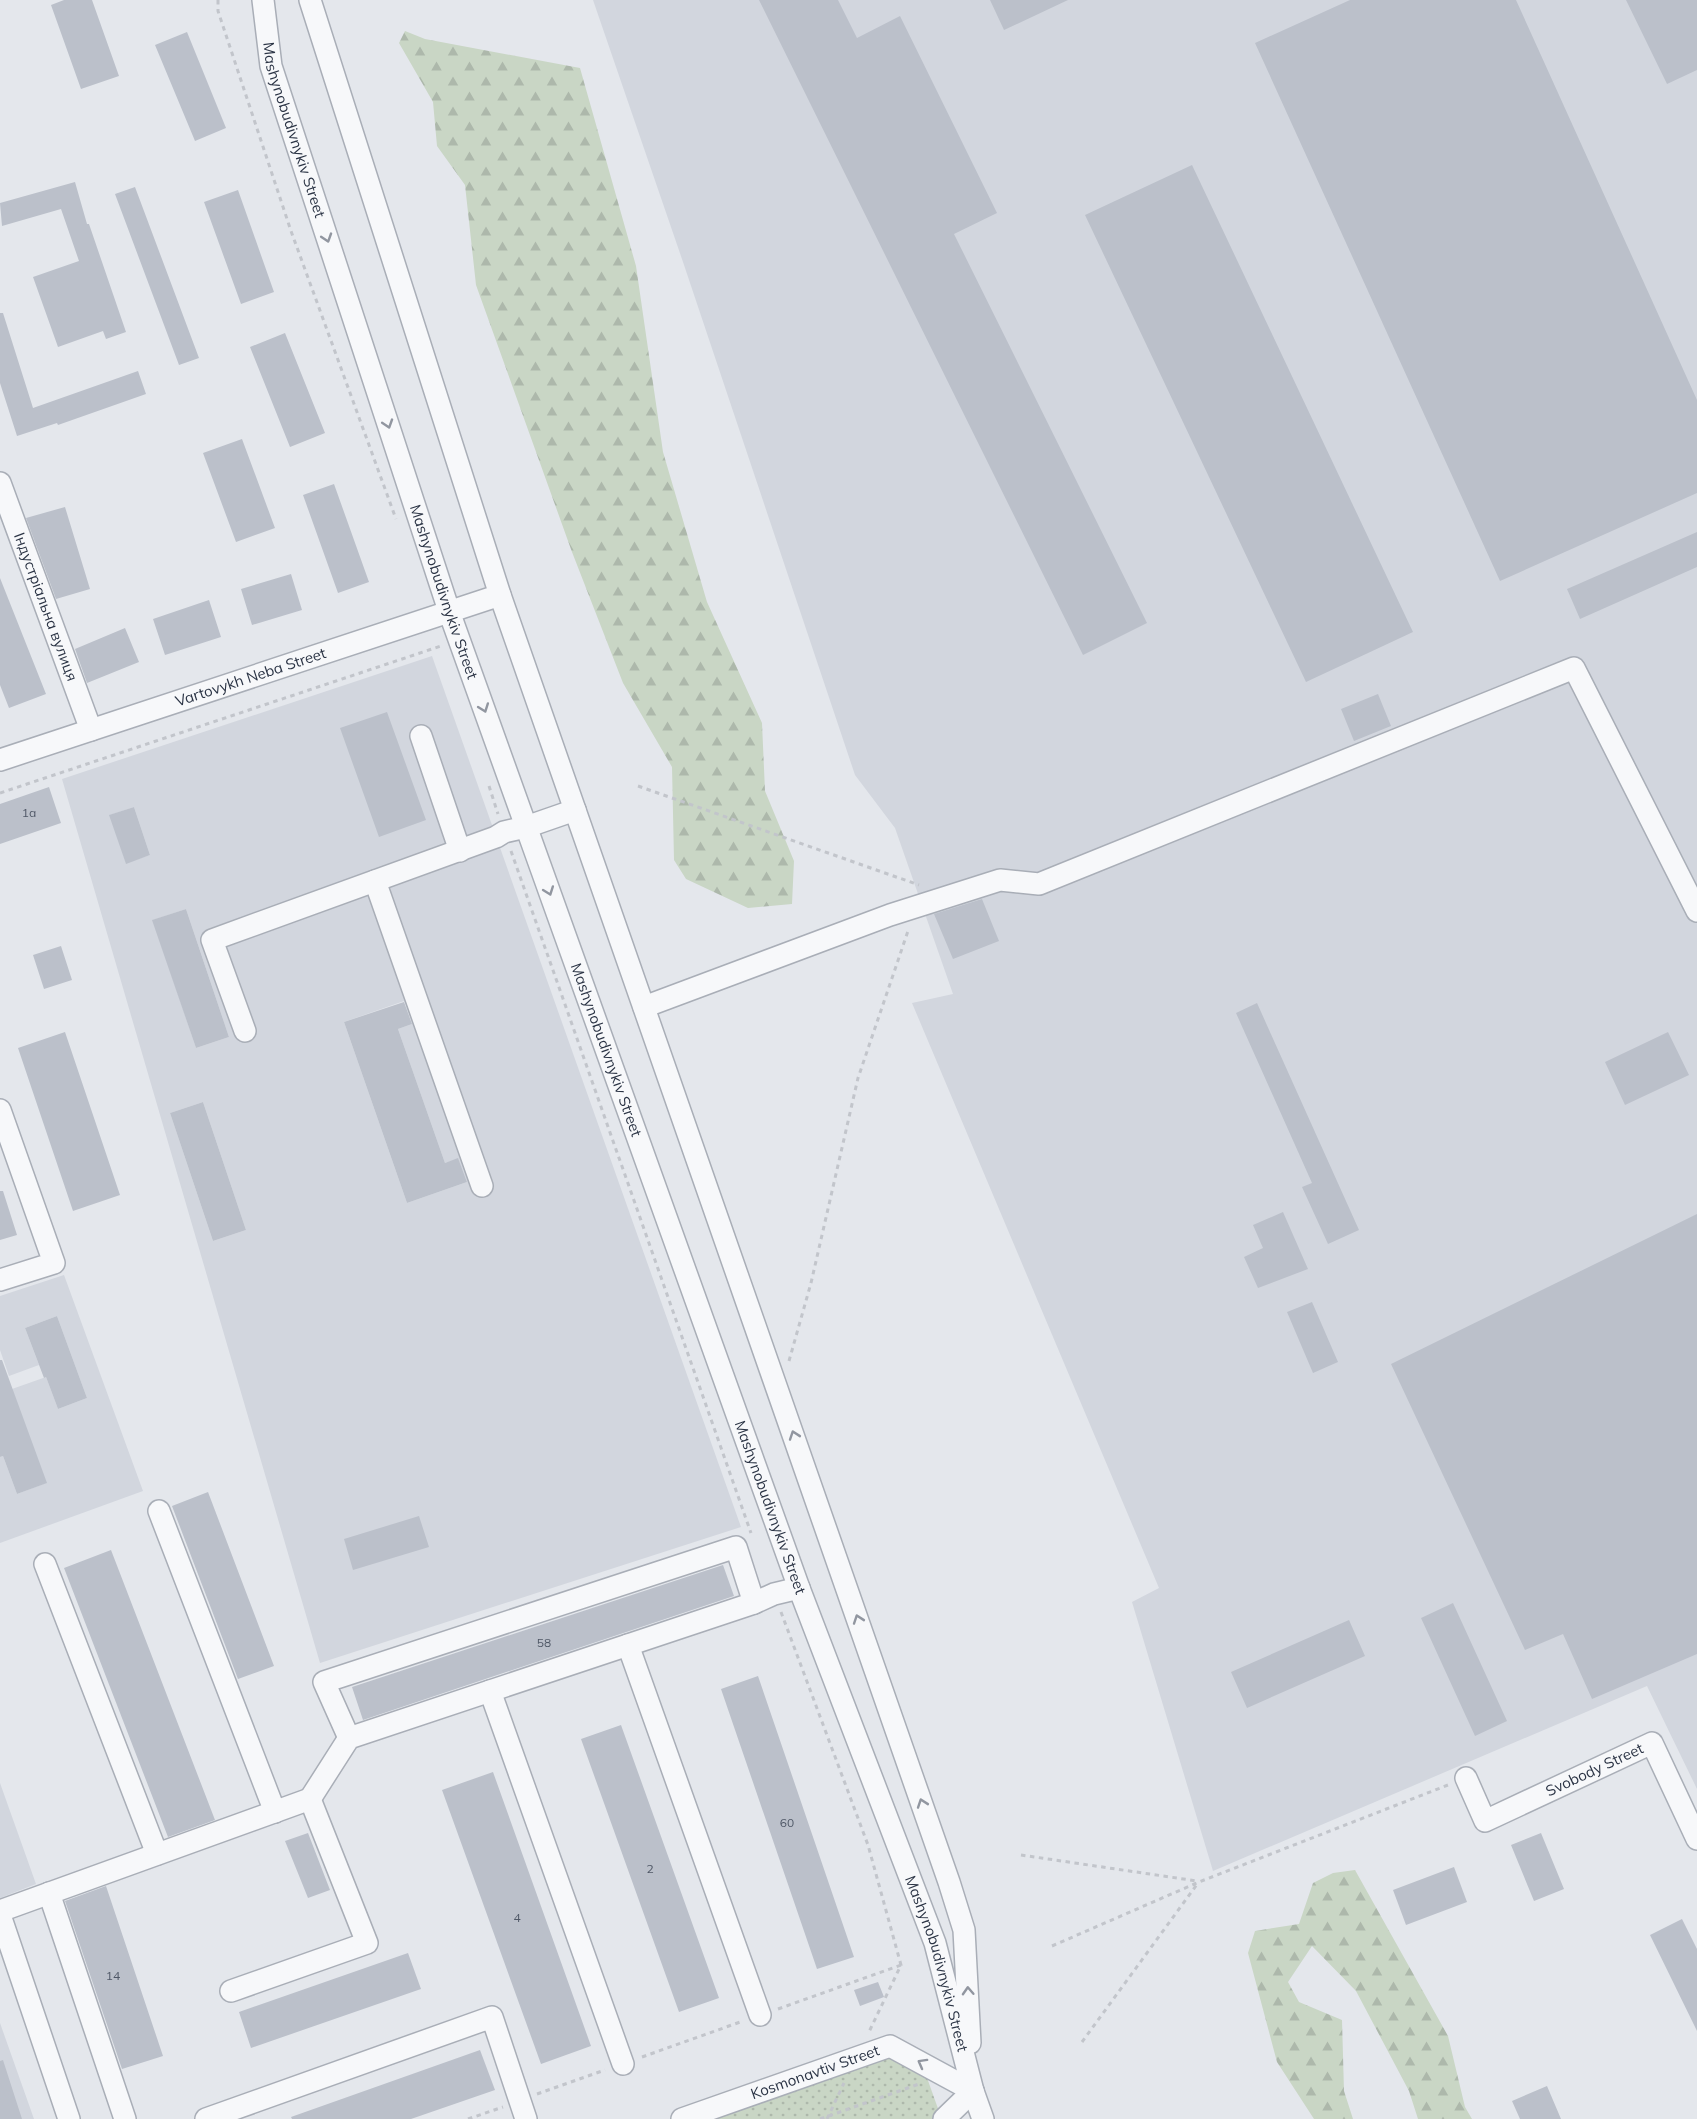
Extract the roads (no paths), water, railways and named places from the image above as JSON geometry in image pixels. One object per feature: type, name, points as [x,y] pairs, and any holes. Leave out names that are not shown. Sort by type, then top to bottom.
[{"type":"street","name":"Mashynobudivnykiv Street","points":[[264,0],[271,66],[441,615],[526,827],[799,1588],[935,1943],[973,2091],[983,2119]]},
{"type":"street","name":"Mashynobudivnykiv Street","points":[[310,0],[500,595],[964,1930],[973,2091]]},
{"type":"street","name":"Індустріальна вулиця","points":[[0,483],[91,730]]},
{"type":"street","name":"Vartovykh Neba Street","points":[[0,760],[500,595]]},
{"type":"street","points":[[644,1007],[916,907],[1000,880],[1040,884],[1574,668],[1697,911]]},
{"type":"street","points":[[421,736],[460,851]]},
{"type":"street","points":[[245,1031],[212,940],[460,851],[504,832],[575,810]]},
{"type":"street","points":[[375,881],[482,1186]]},
{"type":"street","points":[[0,1110],[54,1263],[0,1280]]},
{"type":"street","points":[[159,1511],[275,1812]]},
{"type":"street","points":[[349,1738],[324,1682],[736,1547],[754,1603]]},
{"type":"street","points":[[45,1564],[157,1854]]},
{"type":"street","points":[[69,2119],[0,1913],[49,1893],[310,1799],[349,1738],[754,1603],[774,1594],[799,1588]]},
{"type":"street","points":[[628,1645],[760,2015]]},
{"type":"street","points":[[490,1692],[623,2064]]},
{"type":"street","name":"Svobody Street","points":[[1466,1778],[1485,1821],[1652,1743],[1697,1839]]},
{"type":"street","points":[[231,1991],[367,1944],[310,1799]]},
{"type":"street","points":[[49,1893],[125,2119]]},
{"type":"street","points":[[206,2119],[492,2017],[523,2110]]},
{"type":"street","name":"Kosmonavtiv Street","points":[[682,2119],[890,2046],[973,2091]]},
{"type":"street","points":[[944,2119],[973,2091]]}]
